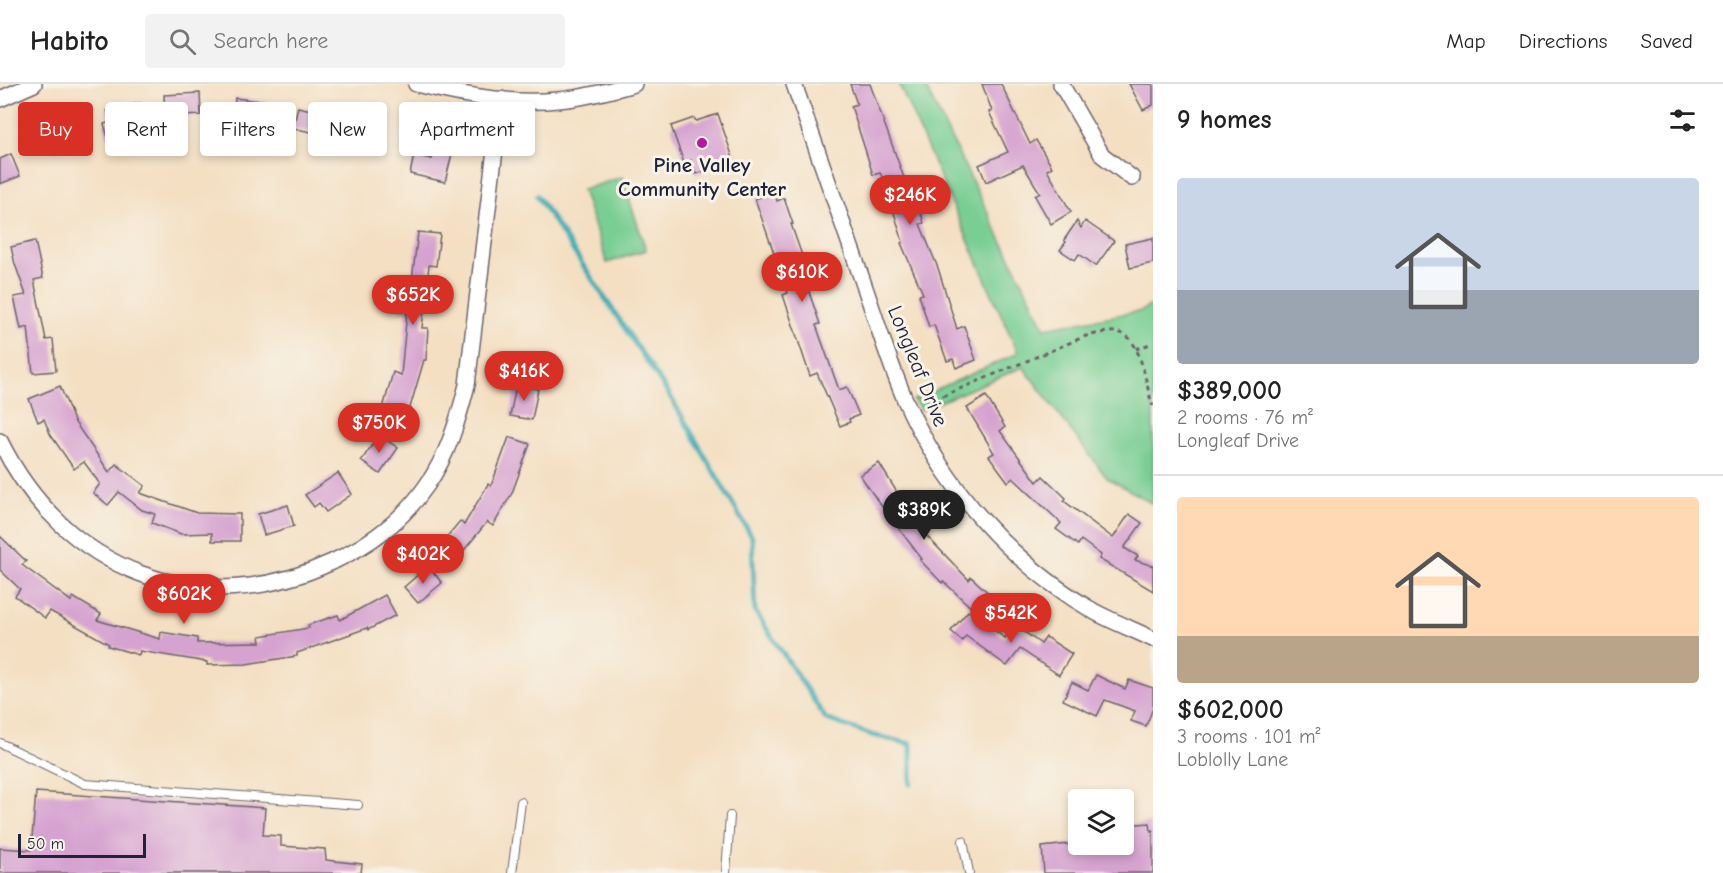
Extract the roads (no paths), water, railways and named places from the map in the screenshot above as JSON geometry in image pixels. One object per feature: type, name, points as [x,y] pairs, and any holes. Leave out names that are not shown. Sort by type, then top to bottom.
[{"type":"street","points":[[0,99],[34,84]]},
{"type":"street","points":[[416,84],[501,99],[558,100],[634,84]]},
{"type":"street","name":"Longleaf Drive","points":[[794,84],[897,381],[907,405],[942,469],[969,505],[1016,553],[1055,585],[1093,610],[1153,639]]},
{"type":"street","points":[[1060,84],[1101,155],[1132,178]]},
{"type":"street","points":[[0,441],[13,467],[36,500],[77,539],[111,560],[141,574],[174,583],[210,588],[244,588],[277,583],[309,573],[369,542],[406,511],[427,485],[446,451],[459,418],[467,385],[501,99]]},
{"type":"lane","points":[[0,743],[86,784],[358,805]]},
{"type":"lane","points":[[512,873],[521,802]]},
{"type":"lane","points":[[726,873],[730,816]]},
{"type":"lane","points":[[963,841],[969,873]]},
{"type":"waterway","points":[[537,196],[670,396],[752,537],[755,611],[826,719],[872,735],[911,744],[911,784]]},
{"type":"place","name":"Pine Valley Community Center","points":[[702,143]]}]
